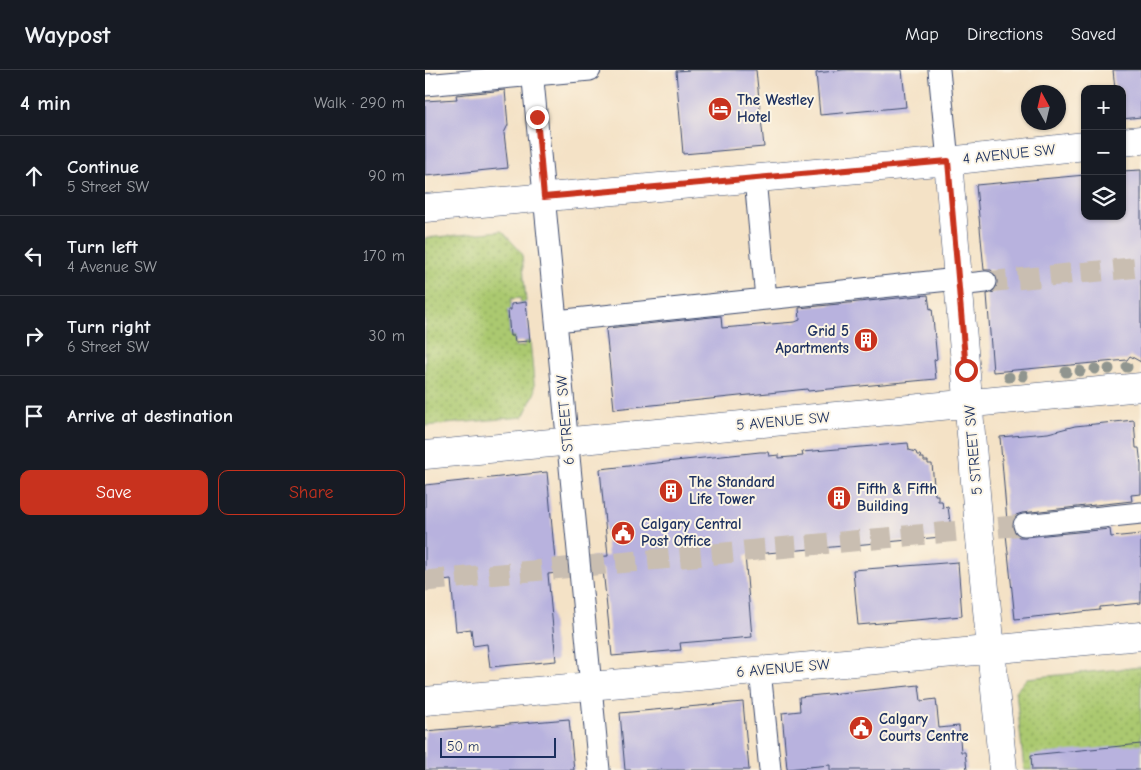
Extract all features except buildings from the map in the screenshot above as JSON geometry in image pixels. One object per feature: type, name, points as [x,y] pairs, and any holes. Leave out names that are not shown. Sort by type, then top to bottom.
[{"type":"main road","points":[[1126,142],[1141,140]]},
{"type":"main road","name":"4 AVENUE SW","points":[[425,208],[948,161],[1081,146]]},
{"type":"main road","name":"5 STREET SW","points":[[948,161],[1003,770]]},
{"type":"main road","name":"5 AVENUE SW","points":[[425,455],[1141,387]]},
{"type":"main road","name":"6 AVENUE SW","points":[[425,701],[1141,636]]},
{"type":"street","points":[[425,85],[533,73],[591,70]]},
{"type":"street","name":"5 STREET SW","points":[[939,70],[948,161]]},
{"type":"street","name":"6 STREET SW","points":[[533,73],[599,770]]},
{"type":"street","points":[[755,178],[766,299]]},
{"type":"street","points":[[556,321],[766,299],[958,282],[986,282]]},
{"type":"street","points":[[1024,525],[1141,513]]},
{"type":"street","points":[[760,670],[770,770]]},
{"type":"green space","points":[[502,231],[522,253],[526,302],[521,303],[520,298],[511,299],[511,310],[508,311],[510,336],[514,336],[515,347],[525,346],[525,342],[530,341],[535,392],[523,417],[425,426],[425,238]]},
{"type":"green space","points":[[1141,667],[1141,770],[1024,770],[1016,691],[1027,678]]},
{"type":"tunnel","points":[[986,282],[1141,267]]},
{"type":"tunnel","points":[[425,581],[1024,525]]},
{"type":"place","name":"The Westley Hotel","points":[[720,109]]},
{"type":"place","name":"Grid 5 Apartments","points":[[866,340]]},
{"type":"place","name":"The Standard Life Tower","points":[[671,491]]},
{"type":"place","name":"Fifth & Fifth Building","points":[[839,498]]},
{"type":"place","name":"Calgary Central Post Office","points":[[623,533]]},
{"type":"place","name":"Calgary Courts Centre","points":[[861,728]]},
{"type":"route","points":[[537,117],[544,197],[948,161],[966,370]]}]
